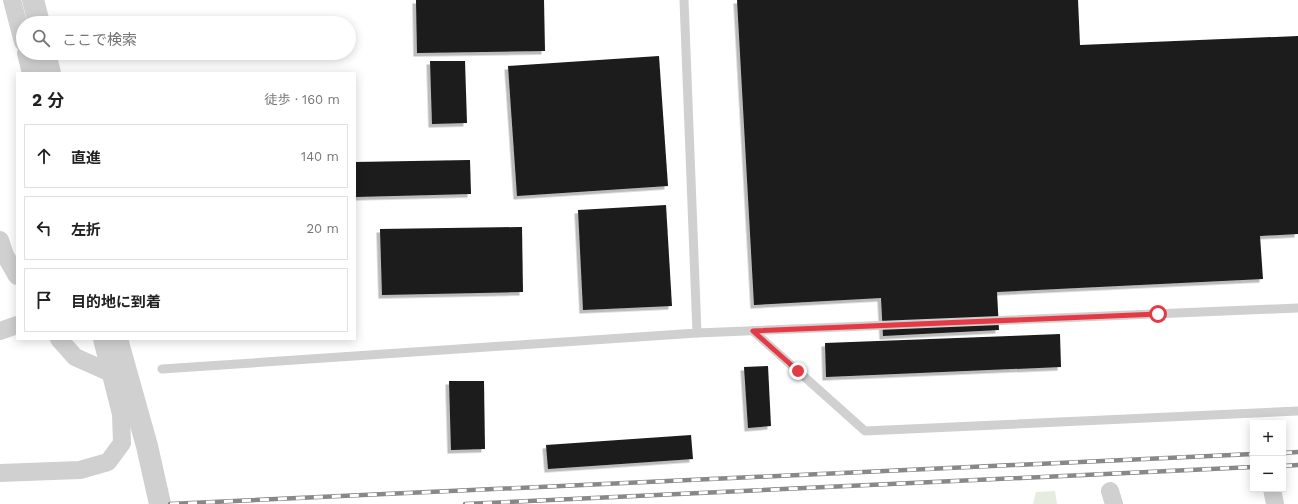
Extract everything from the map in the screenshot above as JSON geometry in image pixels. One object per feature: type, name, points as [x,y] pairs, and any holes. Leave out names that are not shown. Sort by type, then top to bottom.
[{"type":"street","points":[[12,0],[16,16]]},
{"type":"street","points":[[33,0],[36,16]]},
{"type":"street","points":[[28,60],[31,72]]},
{"type":"street","points":[[47,60],[50,72]]},
{"type":"street","points":[[0,240],[5,255],[16,274]]},
{"type":"street","points":[[0,330],[16,325]]},
{"type":"street","points":[[60,340],[75,357],[111,373]]},
{"type":"street","points":[[0,473],[80,470],[108,462],[122,443],[121,414],[102,340]]},
{"type":"street","points":[[117,340],[147,446],[160,504]]},
{"type":"street","points":[[1273,492],[1275,504]]},
{"type":"lane","points":[[684,0],[697,333]]},
{"type":"lane","points":[[162,369],[697,333],[1298,308]]},
{"type":"lane","points":[[753,331],[865,430],[1298,411]]},
{"type":"shaded area","points":[[1055,491],[1057,504],[1033,504],[1036,492]]},
{"type":"building","points":[[416,0],[544,0],[545,51],[417,53]]},
{"type":"building","points":[[737,0],[1078,0],[1080,45],[1298,36],[1298,234],[1260,236],[1263,279],[997,292],[999,330],[883,336],[881,298],[754,305]]},
{"type":"building","points":[[659,56],[668,186],[517,196],[508,66]]},
{"type":"building","points":[[430,61],[465,61],[467,123],[432,124]]},
{"type":"building","points":[[470,160],[471,194],[356,197],[356,162]]},
{"type":"building","points":[[666,205],[672,306],[583,310],[578,210]]},
{"type":"building","points":[[522,227],[523,292],[382,295],[380,229]]},
{"type":"building","points":[[1060,334],[1061,367],[826,377],[825,343]]},
{"type":"building","points":[[768,366],[771,426],[748,428],[744,367]]},
{"type":"building","points":[[449,381],[484,381],[485,449],[451,450]]},
{"type":"building","points":[[691,435],[693,459],[548,469],[546,445]]},
{"type":"railway","points":[[1286,453],[1298,452]]},
{"type":"railway","points":[[170,504],[1250,454]]},
{"type":"railway","points":[[1286,466],[1298,465]]},
{"type":"railway","points":[[465,504],[1250,467]]},
{"type":"route","points":[[798,371],[753,331],[1158,314]]}]
